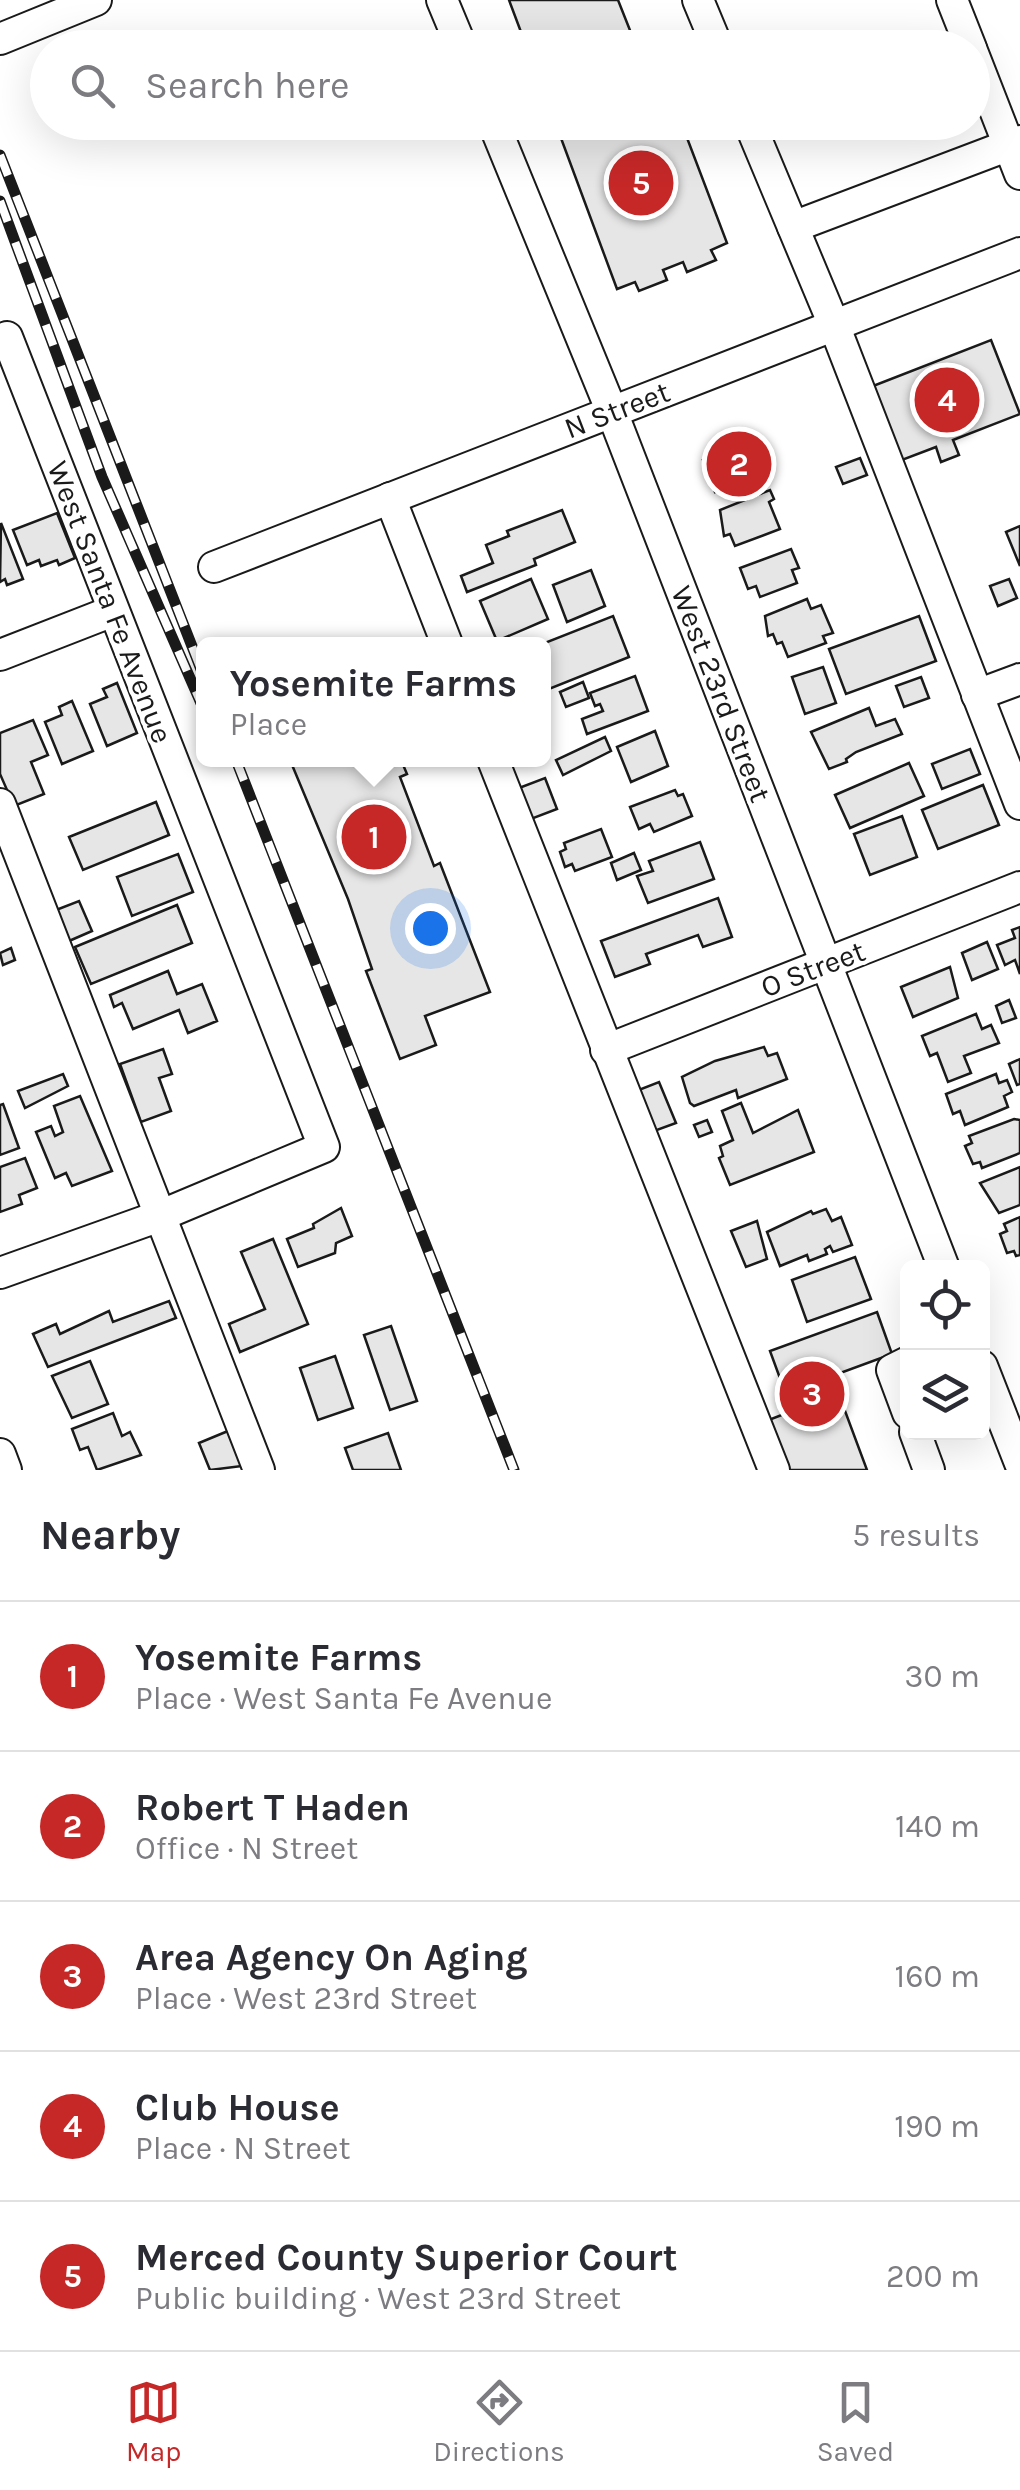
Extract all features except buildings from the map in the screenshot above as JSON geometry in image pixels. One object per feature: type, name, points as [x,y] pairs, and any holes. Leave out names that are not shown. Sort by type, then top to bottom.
[{"type":"street","points":[[0,39],[96,0]]},
{"type":"street","points":[[442,0],[454,30]]},
{"type":"street","points":[[698,0],[710,30]]},
{"type":"street","points":[[952,0],[964,30]]},
{"type":"street","points":[[793,227],[1017,153],[990,91]]},
{"type":"street","name":"West 23rd Street","points":[[499,140],[612,412],[941,1260]]},
{"type":"street","points":[[757,140],[834,326],[1020,804]]},
{"type":"street","name":"N Street","points":[[214,567],[1020,253]]},
{"type":"street","name":"West Santa Fe Avenue","points":[[7,336],[324,1147],[157,1217]]},
{"type":"street","points":[[390,498],[445,637]]},
{"type":"street","points":[[0,655],[113,611]]},
{"type":"street","points":[[977,695],[1020,679]]},
{"type":"street","points":[[495,767],[774,1470]]},
{"type":"street","points":[[0,804],[157,1217],[259,1470]]},
{"type":"street","name":"O Street","points":[[606,1050],[1020,887]]},
{"type":"street","points":[[0,1273],[157,1217]]},
{"type":"street","points":[[900,1366],[892,1370],[900,1392]]},
{"type":"street","points":[[990,1387],[1020,1464]]},
{"type":"street","points":[[918,1440],[929,1470]]},
{"type":"street","points":[[0,1454],[6,1470]]},
{"type":"railway","points":[[0,155],[196,657]]},
{"type":"railway","points":[[0,201],[102,477],[196,692]]},
{"type":"railway","points":[[239,767],[514,1470]]},
{"type":"place","name":"Merced County Superior Court","points":[[641,183]]},
{"type":"place","name":"Club House","points":[[947,400]]},
{"type":"place","name":"Robert T Haden","points":[[739,464]]},
{"type":"place","name":"Yosemite Farms","points":[[374,837]]},
{"type":"place","name":"Area Agency On Aging","points":[[812,1394]]}]
